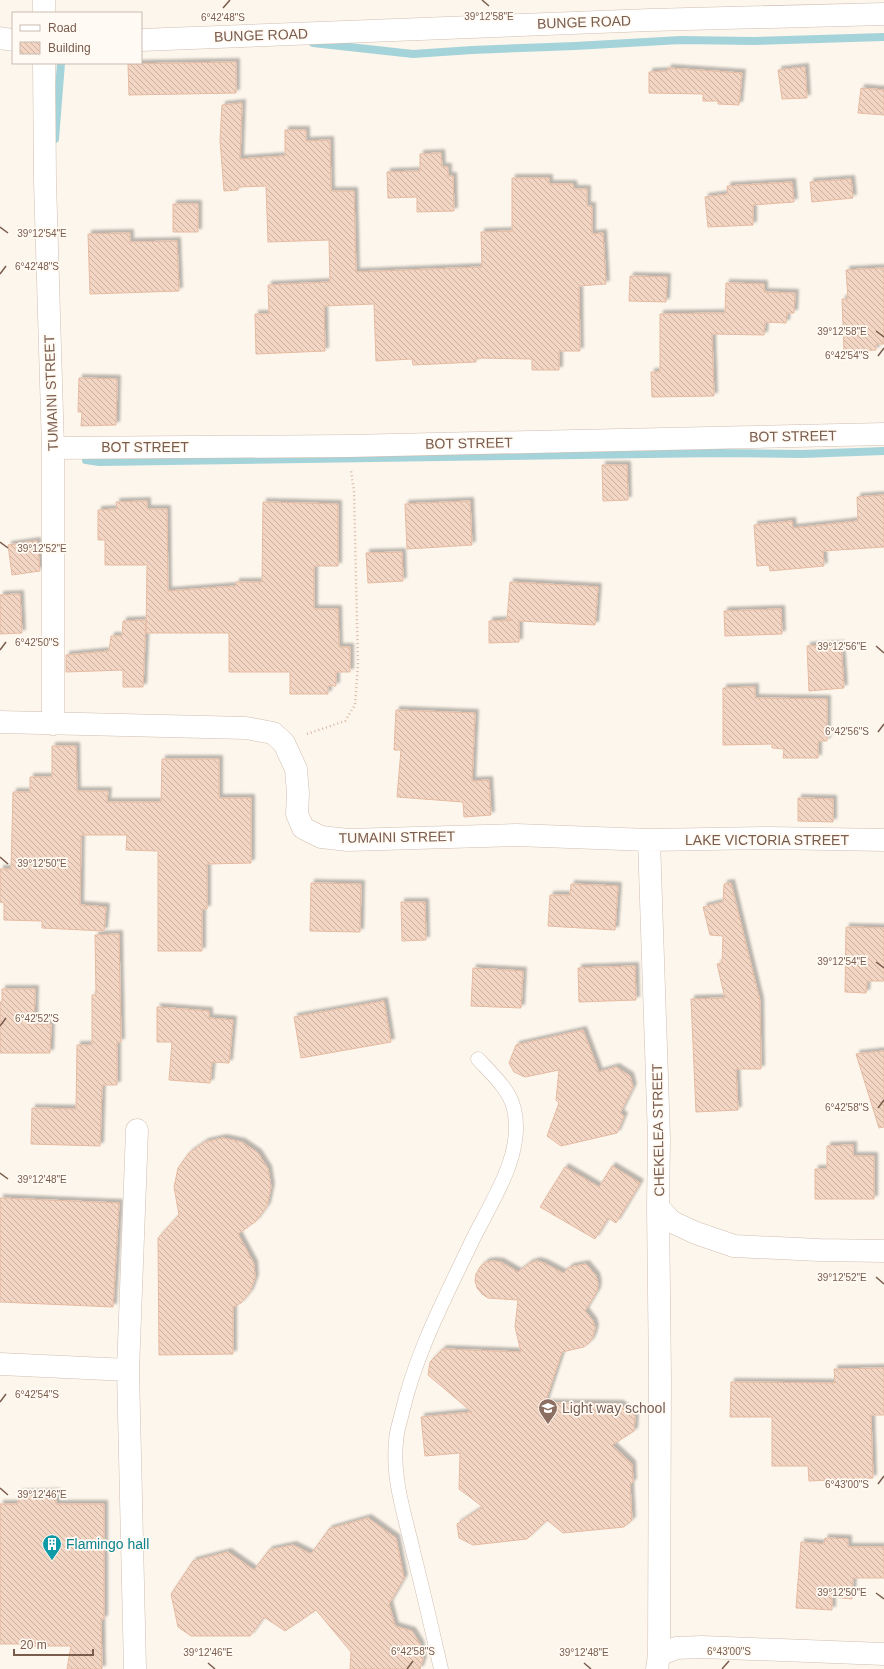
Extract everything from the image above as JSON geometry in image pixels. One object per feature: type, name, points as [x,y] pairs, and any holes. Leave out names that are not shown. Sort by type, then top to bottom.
[{"type":"street","points":[[44,0],[44,12]]},
{"type":"street","name":"BUNGE ROAD","points":[[142,40],[650,20],[884,14]]},
{"type":"street","points":[[0,38],[12,40]]},
{"type":"street","name":"TUMAINI STREET","points":[[44,64],[45,181],[53,448],[53,724]]},
{"type":"street","name":"BOT STREET","points":[[53,448],[348,446],[884,434]]},
{"type":"street","points":[[0,722],[246,728],[273,733],[284,743]]},
{"type":"street","name":"TUMAINI STREET","points":[[284,743],[296,769],[298,793],[297,814],[303,828],[321,837],[348,840],[516,835],[649,840]]},
{"type":"street","name":"LAKE VICTORIA STREET","points":[[649,840],[769,838],[884,840]]},
{"type":"street","name":"CHEKELEA STREET","points":[[649,840],[660,1138],[658,1207],[672,1222],[696,1233],[734,1246],[819,1250],[884,1250]]},
{"type":"street","points":[[135,1669],[128,1370],[137,1130]]},
{"type":"street","points":[[658,1207],[660,1378],[658,1662]]},
{"type":"street","points":[[0,1364],[128,1370]]},
{"type":"street","points":[[658,1662],[676,1648],[702,1647],[884,1654]]},
{"type":"lane","points":[[441,1669],[404,1513],[396,1472],[396,1441],[406,1395],[427,1336],[473,1239],[503,1182],[513,1151],[516,1129],[514,1108],[501,1083],[478,1059]]},
{"type":"path","points":[[284,743],[345,720],[355,705],[358,665],[354,491],[348,446]]},
{"type":"building","points":[[236,62],[236,93],[129,95],[128,64]]},
{"type":"building","points":[[805,67],[807,98],[782,99],[778,70]]},
{"type":"building","points":[[668,68],[742,73],[739,105],[718,104],[718,101],[703,101],[703,94],[649,93],[649,72],[668,71]]},
{"type":"building","points":[[861,88],[884,90],[884,115],[858,113]]},
{"type":"building","points":[[242,103],[240,159],[285,156],[285,130],[306,130],[306,141],[330,140],[331,191],[354,191],[356,272],[482,267],[481,232],[512,231],[512,178],[549,178],[549,184],[573,184],[574,189],[587,189],[587,206],[592,206],[592,234],[603,233],[606,284],[579,286],[580,351],[559,351],[559,370],[532,370],[532,359],[476,358],[476,362],[413,365],[412,359],[376,361],[374,304],[324,306],[325,351],[256,354],[255,314],[269,314],[268,285],[330,282],[329,240],[268,242],[266,186],[238,187],[238,190],[224,191],[220,140],[222,105]]},
{"type":"building","points":[[441,153],[442,167],[448,167],[448,176],[453,176],[454,211],[417,212],[417,197],[388,198],[387,172],[420,171],[420,154]]},
{"type":"building","points":[[851,179],[853,198],[812,202],[810,182]]},
{"type":"building","points":[[792,182],[794,202],[753,205],[753,225],[708,227],[705,197],[728,194],[727,186]]},
{"type":"building","points":[[173,204],[198,204],[198,232],[173,232]]},
{"type":"building","points":[[130,233],[130,242],[177,241],[179,291],[90,294],[88,234]]},
{"type":"building","points":[[884,268],[884,344],[876,344],[876,350],[844,352],[842,299],[848,299],[846,270]]},
{"type":"building","points":[[630,276],[667,277],[666,302],[629,301]]},
{"type":"building","points":[[726,283],[764,284],[764,292],[795,293],[794,313],[787,313],[786,323],[765,322],[764,335],[712,334],[714,396],[652,397],[651,372],[660,372],[660,314],[725,313]]},
{"type":"building","points":[[79,378],[117,379],[116,425],[81,426],[82,412],[78,412]]},
{"type":"building","points":[[602,465],[627,465],[628,500],[603,501]]},
{"type":"building","points":[[884,495],[884,547],[823,551],[824,566],[770,571],[769,565],[757,566],[754,525],[792,521],[793,528],[858,521],[857,497]]},
{"type":"building","points":[[147,501],[147,509],[167,509],[168,591],[236,586],[236,582],[262,582],[263,502],[338,504],[338,566],[314,566],[314,609],[338,609],[339,647],[350,647],[350,672],[336,672],[336,686],[328,686],[328,694],[290,694],[290,672],[229,672],[229,633],[146,633],[147,565],[105,565],[105,540],[98,540],[98,510],[117,509],[116,502]]},
{"type":"building","points":[[470,501],[472,545],[407,549],[405,504]]},
{"type":"building","points":[[37,541],[40,571],[12,575],[8,545]]},
{"type":"building","points":[[402,552],[403,581],[368,583],[366,553]]},
{"type":"building","points":[[510,582],[598,587],[595,625],[519,621],[519,642],[489,643],[489,621],[513,620],[507,620]]},
{"type":"building","points":[[20,594],[22,633],[0,634],[0,595]]},
{"type":"building","points":[[781,609],[782,634],[725,636],[724,611]]},
{"type":"building","points":[[146,620],[143,687],[123,687],[123,670],[66,672],[66,655],[109,651],[111,636],[122,636],[123,621]]},
{"type":"building","points":[[841,644],[844,688],[809,691],[807,646]]},
{"type":"building","points":[[755,687],[755,698],[827,699],[827,741],[818,741],[818,758],[783,758],[784,749],[772,748],[772,744],[723,745],[723,688]]},
{"type":"building","points":[[396,710],[475,713],[472,781],[489,780],[491,815],[464,817],[463,802],[397,797],[401,750],[394,750]]},
{"type":"building","points":[[52,746],[76,746],[77,791],[108,791],[107,802],[161,802],[162,759],[219,759],[219,798],[251,798],[251,863],[207,864],[207,909],[202,909],[202,951],[158,951],[158,851],[126,850],[127,835],[81,835],[80,905],[106,907],[104,931],[42,928],[42,921],[4,920],[4,903],[0,902],[0,869],[11,869],[13,792],[30,792],[30,777],[52,777]]},
{"type":"building","points":[[798,798],[833,799],[833,822],[798,821]]},
{"type":"building","points":[[311,883],[361,884],[360,932],[310,931]]},
{"type":"building","points":[[731,883],[760,1001],[761,1069],[736,1069],[738,1110],[696,1112],[691,999],[725,998],[717,964],[722,963],[723,936],[710,935],[703,907],[723,902],[724,884]]},
{"type":"building","points":[[571,884],[618,886],[615,930],[548,926],[550,895],[570,895]]},
{"type":"building","points":[[401,902],[425,902],[426,940],[402,941]]},
{"type":"building","points":[[846,927],[884,928],[884,981],[867,981],[866,993],[845,992]]},
{"type":"building","points":[[119,934],[121,1042],[117,1042],[117,1085],[102,1085],[100,1146],[31,1144],[32,1108],[76,1109],[77,1045],[92,1045],[92,995],[96,995],[95,935]]},
{"type":"building","points":[[635,966],[636,1000],[579,1002],[578,968]]},
{"type":"building","points":[[473,968],[523,971],[521,1008],[471,1006]]},
{"type":"building","points":[[2,989],[35,989],[34,1024],[51,1024],[50,1053],[0,1053],[0,1002],[2,1002]]},
{"type":"building","points":[[384,1001],[391,1042],[301,1058],[294,1017]]},
{"type":"building","points":[[157,1007],[209,1011],[209,1018],[233,1020],[229,1063],[212,1062],[210,1083],[169,1080],[172,1042],[157,1042]]},
{"type":"building","points":[[583,1030],[599,1072],[616,1067],[630,1076],[633,1087],[620,1113],[624,1116],[617,1133],[561,1146],[547,1136],[559,1103],[556,1100],[559,1070],[525,1077],[514,1072],[509,1063],[516,1045]]},
{"type":"building","points":[[884,1051],[884,1127],[879,1128],[856,1054]]},
{"type":"building","points":[[223,1138],[242,1142],[258,1153],[268,1169],[271,1187],[267,1206],[256,1221],[238,1234],[254,1264],[255,1278],[250,1292],[241,1303],[233,1307],[233,1354],[159,1355],[158,1238],[179,1215],[174,1187],[178,1168],[189,1153],[205,1142]]},
{"type":"building","points":[[853,1145],[853,1156],[874,1156],[874,1199],[815,1199],[815,1169],[827,1169],[827,1146]]},
{"type":"building","points":[[612,1166],[640,1183],[616,1223],[608,1218],[595,1239],[540,1207],[565,1167],[599,1187]]},
{"type":"building","points":[[0,1198],[119,1203],[113,1307],[0,1302]]},
{"type":"building","points":[[537,1261],[563,1273],[570,1267],[586,1264],[596,1276],[598,1284],[597,1291],[585,1311],[593,1321],[595,1328],[593,1336],[590,1342],[584,1347],[562,1352],[545,1403],[620,1404],[635,1416],[634,1431],[612,1445],[632,1464],[633,1482],[630,1484],[632,1520],[624,1527],[563,1533],[547,1520],[527,1539],[473,1545],[459,1538],[457,1524],[483,1507],[459,1489],[460,1453],[425,1456],[421,1417],[472,1412],[428,1375],[430,1362],[443,1349],[521,1352],[515,1327],[518,1300],[488,1298],[477,1288],[475,1281],[476,1274],[480,1267],[486,1262],[501,1262],[518,1272],[530,1263]]},
{"type":"building","points":[[884,1368],[884,1415],[871,1415],[873,1478],[809,1481],[808,1466],[772,1466],[772,1417],[730,1417],[731,1382],[835,1383],[834,1369]]},
{"type":"building","name":"Flamingo hall","points":[[56,1492],[56,1504],[104,1504],[104,1619],[101,1619],[102,1669],[67,1669],[71,1646],[0,1644],[0,1504],[18,1504],[19,1493]]},
{"type":"building","points":[[368,1518],[396,1538],[404,1578],[389,1604],[395,1626],[412,1631],[420,1644],[423,1659],[420,1669],[350,1669],[351,1652],[316,1610],[285,1631],[264,1617],[250,1636],[191,1636],[178,1627],[171,1594],[193,1561],[228,1552],[254,1570],[269,1550],[293,1545],[311,1554],[329,1529]]},
{"type":"building","points":[[825,1538],[848,1539],[848,1547],[884,1547],[884,1578],[853,1578],[852,1599],[832,1597],[832,1610],[796,1608],[801,1542],[824,1544]]},
{"type":"waterway","points":[[313,43],[413,54],[681,40],[754,41],[884,37]]},
{"type":"waterway","points":[[55,139],[61,64]]},
{"type":"waterway","points":[[86,460],[99,462],[719,453],[802,454],[884,451]]},
{"type":"place","name":"Light way school","points":[[548,1425]]},
{"type":"place","name":"Flamingo hall","points":[[52,1561]]}]
